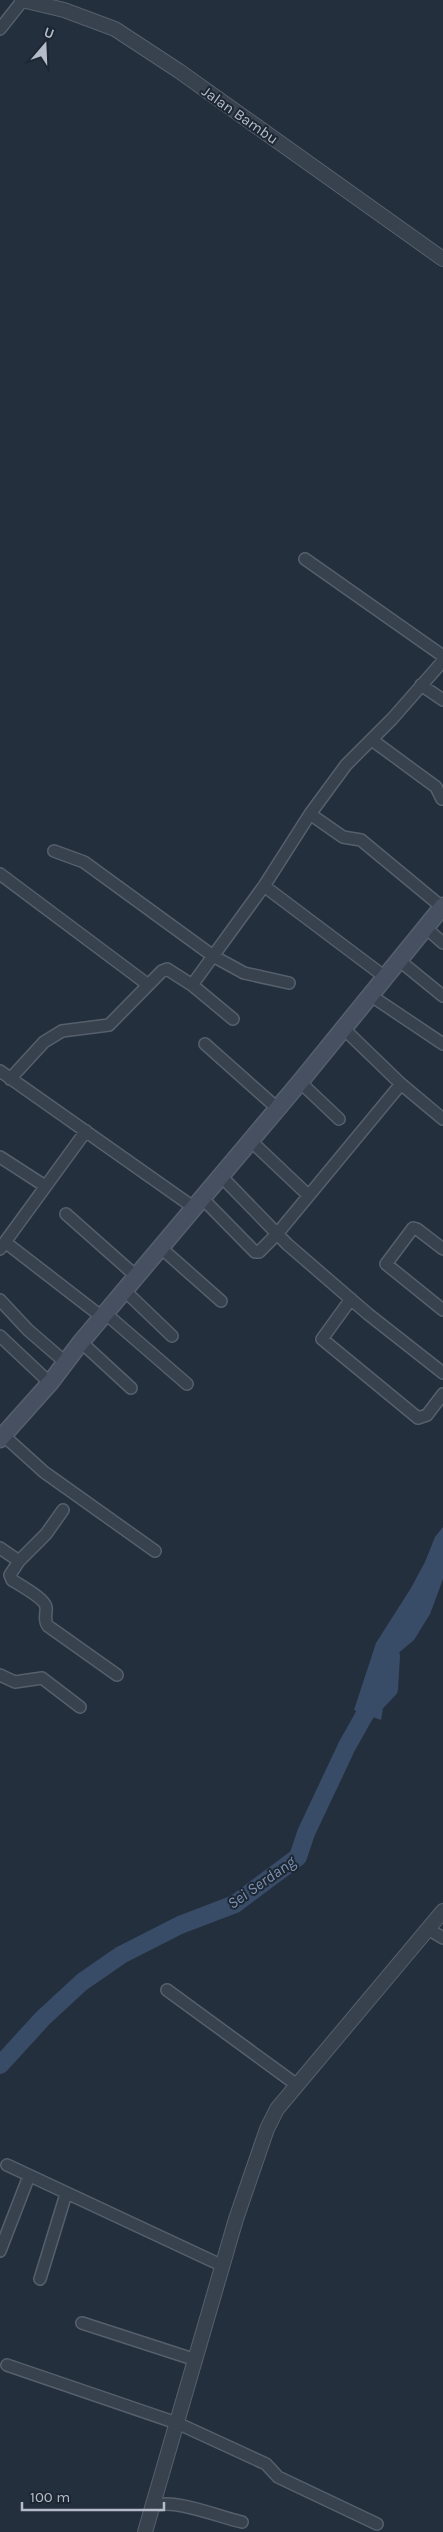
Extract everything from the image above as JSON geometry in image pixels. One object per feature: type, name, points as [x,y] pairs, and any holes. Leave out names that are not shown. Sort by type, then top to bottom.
[{"type":"main road","points":[[2,1437],[50,1383],[81,1342],[197,1202],[300,1082],[443,906]]},
{"type":"street","points":[[0,29],[23,0]]},
{"type":"street","name":"Jalan Bambu","points":[[23,0],[64,10],[114,29],[217,98],[443,259]]},
{"type":"street","points":[[305,559],[443,656]]},
{"type":"street","points":[[192,985],[264,886],[310,814],[346,765],[372,740],[443,661]]},
{"type":"street","points":[[421,685],[443,700]]},
{"type":"street","points":[[372,740],[436,788],[442,799]]},
{"type":"street","points":[[310,814],[343,837],[360,840],[443,906]]},
{"type":"street","points":[[54,851],[84,862],[212,956],[244,973],[289,983]]},
{"type":"street","points":[[0,874],[147,984]]},
{"type":"street","points":[[264,886],[385,977]]},
{"type":"street","points":[[426,928],[443,943]]},
{"type":"street","points":[[400,961],[443,996]]},
{"type":"street","points":[[10,1079],[44,1042],[62,1031],[109,1025],[147,984],[162,971],[167,970],[192,985],[233,1019]]},
{"type":"street","points":[[370,995],[443,1044]]},
{"type":"street","points":[[343,1028],[401,1084],[443,1119]]},
{"type":"street","points":[[205,1044],[277,1108]]},
{"type":"street","points":[[0,1071],[86,1131],[197,1202],[257,1253],[277,1234],[401,1084]]},
{"type":"street","points":[[300,1082],[339,1118]]},
{"type":"street","points":[[86,1131],[3,1241],[104,1315],[187,1384]]},
{"type":"street","points":[[250,1141],[308,1195]]},
{"type":"street","points":[[0,1157],[45,1186]]},
{"type":"street","points":[[221,1176],[277,1234],[351,1299],[443,1373]]},
{"type":"street","points":[[66,1214],[136,1276]]},
{"type":"street","points":[[443,1249],[417,1228],[413,1228],[386,1264],[443,1310]]},
{"type":"street","points":[[160,1247],[221,1301]]},
{"type":"street","points":[[124,1290],[172,1336]]},
{"type":"street","points":[[351,1299],[322,1339],[418,1418],[427,1415],[443,1394]]},
{"type":"street","points":[[0,1300],[28,1330],[65,1362]]},
{"type":"street","points":[[0,1336],[50,1383]]},
{"type":"street","points":[[81,1342],[131,1388]]},
{"type":"street","points":[[2,1437],[44,1472],[155,1551]]},
{"type":"street","points":[[63,1510],[46,1534],[19,1561],[10,1575],[12,1580],[44,1601],[46,1607],[45,1622],[48,1626],[117,1675]]},
{"type":"street","points":[[0,1548],[19,1561]]},
{"type":"street","points":[[0,1675],[15,1682],[42,1678],[80,1707]]},
{"type":"street","points":[[145,2532],[236,2219],[267,2129],[277,2109],[443,1911]]},
{"type":"street","points":[[428,1929],[443,1938]]},
{"type":"street","points":[[167,1990],[297,2085]]},
{"type":"street","points":[[8,2165],[66,2194],[223,2266]]},
{"type":"street","points":[[0,2251],[29,2176]]},
{"type":"street","points":[[40,2279],[66,2194]]},
{"type":"street","points":[[82,2323],[196,2360]]},
{"type":"street","points":[[7,2365],[177,2423],[266,2464],[278,2477],[377,2524]]},
{"type":"street","points":[[153,2506],[165,2504],[179,2505],[242,2522]]},
{"type":"water","points":[[443,1527],[443,1579],[430,1614],[414,1640],[396,1655],[387,1686],[381,1720],[354,1710],[376,1643],[411,1588],[425,1562],[435,1537]]},
{"type":"waterway","name":"Sei Serdang","points":[[0,2065],[43,2018],[82,1982],[121,1955],[180,1925],[235,1904],[298,1857],[306,1833],[347,1746],[365,1714],[389,1689],[391,1656]]}]
